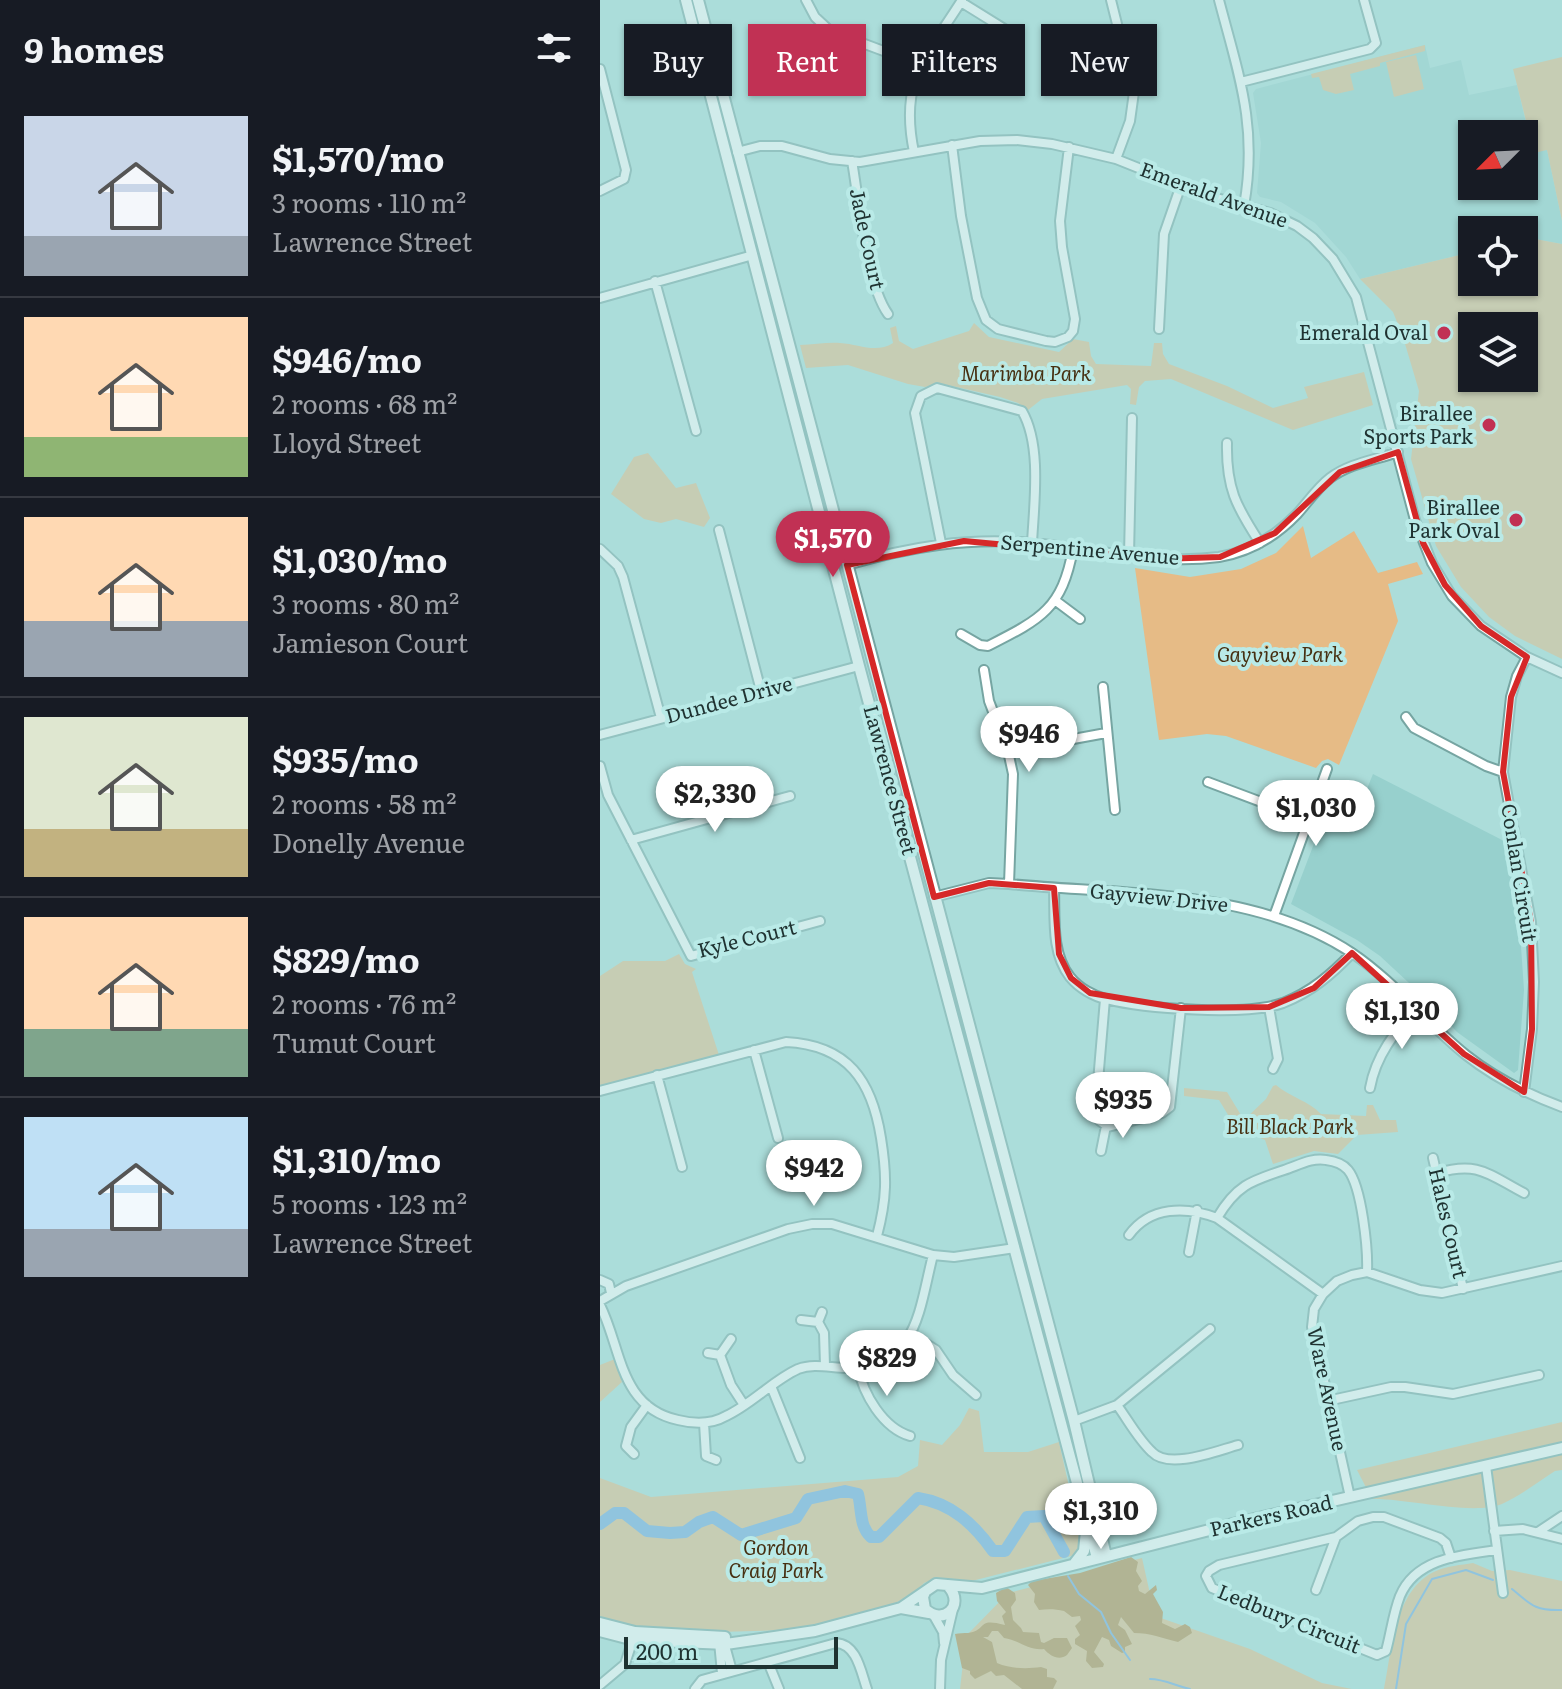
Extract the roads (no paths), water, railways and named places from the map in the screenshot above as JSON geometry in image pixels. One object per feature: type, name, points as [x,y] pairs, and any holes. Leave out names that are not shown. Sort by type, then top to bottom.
[{"type":"main road","name":"Lawrence Street","points":[[686,0],[732,153],[841,566],[872,663],[1015,1248],[1062,1427],[1102,1557]]},
{"type":"main road","name":"Lawrence Street","points":[[698,0],[732,153]]},
{"type":"main road","name":"Lawrence Street","points":[[841,566],[859,666],[1027,1246],[1074,1421],[1092,1520]]},
{"type":"main road","points":[[859,666],[872,663]]},
{"type":"main road","points":[[1015,1248],[1027,1246]]},
{"type":"main road","points":[[1062,1427],[1074,1421]]},
{"type":"main road","name":"Parkers Road","points":[[949,1587],[982,1588],[1562,1448]]},
{"type":"main road","points":[[1092,1520],[1115,1545],[1131,1550]]},
{"type":"main road","points":[[1073,1565],[1084,1551],[1092,1520]]},
{"type":"main road","points":[[600,1631],[722,1642],[763,1640],[815,1631],[901,1608],[936,1584],[949,1587],[955,1595],[954,1607],[947,1615],[901,1608]]},
{"type":"main road","name":"Parkers Road","points":[[954,1607],[982,1588]]},
{"type":"main road","points":[[925,1592],[923,1603],[932,1615]]},
{"type":"main road","points":[[600,1623],[634,1636]]},
{"type":"street","points":[[806,0],[815,17],[830,31],[882,50]]},
{"type":"street","points":[[1111,0],[1134,92],[1130,121],[1116,159]]},
{"type":"street","points":[[1219,0],[1241,82],[1251,143],[1244,206]]},
{"type":"street","points":[[1241,82],[1370,49],[1376,43],[1364,0]]},
{"type":"street","points":[[947,24],[961,1],[997,24]]},
{"type":"street","points":[[600,69],[626,170],[624,179],[600,191]]},
{"type":"street","points":[[911,96],[908,111],[914,152]]},
{"type":"street","name":"Emerald Avenue","points":[[732,153],[760,146],[782,146],[830,159],[874,161],[952,145],[1017,140],[1069,147],[1116,159],[1181,185],[1270,213],[1297,226],[1321,246],[1343,273],[1359,305],[1423,543],[1445,585],[1481,626],[1527,657],[1562,673]]},
{"type":"street","points":[[952,145],[961,216],[984,316],[998,329],[1052,342],[1068,337],[1075,324],[1060,221],[1069,147]]},
{"type":"street","name":"Jade Court","points":[[852,161],[857,203],[878,297],[888,314]]},
{"type":"street","points":[[1159,329],[1164,234],[1181,185]]},
{"type":"street","points":[[600,298],[759,253]]},
{"type":"street","points":[[655,281],[696,431]]},
{"type":"street","points":[[941,543],[925,455],[915,421],[918,401],[925,393],[937,388],[1022,411],[1030,429],[1033,452],[1032,543]]},
{"type":"street","points":[[1129,555],[1132,418]]},
{"type":"street","points":[[1227,443],[1229,485],[1260,543]]},
{"type":"street","name":"Serpentine Avenue","points":[[841,566],[941,543],[976,540],[1032,543],[1160,559],[1220,557],[1260,543],[1288,523],[1330,478],[1357,464],[1398,452]]},
{"type":"street","points":[[719,530],[761,691]]},
{"type":"street","points":[[600,549],[618,566],[623,577],[661,718]]},
{"type":"street","points":[[961,634],[988,646],[1038,617],[1056,601],[1068,577],[1073,549]]},
{"type":"street","points":[[1056,601],[1080,619]]},
{"type":"street","name":"Conlan Circuit","points":[[1524,1092],[1533,1013],[1531,922],[1503,772],[1511,697],[1527,657]]},
{"type":"street","name":"Dundee Drive","points":[[600,735],[859,666]]},
{"type":"street","points":[[984,670],[989,701],[1008,751],[1014,790],[1009,884]]},
{"type":"street","points":[[1103,687],[1115,810]]},
{"type":"street","points":[[1406,717],[1414,728],[1503,772]]},
{"type":"street","points":[[1008,751],[1106,733]]},
{"type":"street","name":"Kyle Court","points":[[600,766],[608,795],[691,956],[820,921]]},
{"type":"street","points":[[1274,916],[1327,769]]},
{"type":"street","points":[[1208,782],[1309,820]]},
{"type":"street","points":[[631,840],[790,796]]},
{"type":"street","name":"Gayview Drive","points":[[928,898],[989,883],[1009,884],[1189,898],[1274,916],[1310,930],[1352,953],[1387,978],[1464,1054],[1524,1092],[1562,1107]]},
{"type":"street","points":[[1054,888],[1056,941],[1063,966],[1079,986],[1105,999],[1181,1008],[1240,1010],[1269,1007],[1314,988],[1352,953]]},
{"type":"street","points":[[1105,999],[1096,1105],[1100,1121],[1106,1126]]},
{"type":"street","points":[[1269,1007],[1278,1059],[1273,1069]]},
{"type":"street","points":[[1370,1088],[1373,1070],[1381,1054],[1417,1007]]},
{"type":"street","points":[[1106,1126],[1162,1113],[1170,1107],[1181,1008]]},
{"type":"street","points":[[600,1091],[786,1042],[813,1045],[843,1060],[864,1083],[877,1115],[887,1185],[877,1236]]},
{"type":"street","points":[[754,1050],[778,1138]]},
{"type":"street","points":[[657,1075],[682,1167]]},
{"type":"street","points":[[1101,1151],[1106,1126]]},
{"type":"street","name":"Hales Court","points":[[1433,1158],[1463,1289]]},
{"type":"street","points":[[1217,1218],[1228,1199],[1240,1187],[1255,1179],[1316,1159],[1336,1162],[1348,1170],[1355,1186],[1366,1236],[1367,1272]]},
{"type":"street","points":[[1437,1173],[1458,1167],[1473,1167],[1524,1193]]},
{"type":"street","points":[[1129,1235],[1137,1224],[1153,1215],[1197,1210],[1217,1218],[1323,1294],[1337,1281],[1367,1272],[1431,1292],[1463,1289],[1562,1266]]},
{"type":"street","points":[[1189,1252],[1197,1210]]},
{"type":"street","points":[[933,1255],[912,1335],[902,1349],[886,1361],[858,1367],[825,1366],[797,1370],[724,1418],[704,1423],[669,1418],[647,1405],[631,1390],[608,1321],[603,1290],[626,1286],[788,1229],[812,1224],[832,1224],[933,1255],[974,1256],[1015,1248]]},
{"type":"street","name":"Ware Avenue","points":[[1323,1294],[1314,1309],[1312,1327],[1350,1497]]},
{"type":"street","points":[[818,1322],[822,1312]]},
{"type":"street","points":[[801,1320],[818,1322]]},
{"type":"street","points":[[818,1322],[824,1333],[825,1366]]},
{"type":"street","points":[[1074,1421],[1117,1405],[1210,1329]]},
{"type":"street","points":[[912,1335],[936,1350],[953,1375],[976,1395]]},
{"type":"street","points":[[720,1355],[731,1339]]},
{"type":"street","points":[[708,1353],[720,1355]]},
{"type":"street","points":[[720,1355],[731,1385],[744,1405]]},
{"type":"street","points":[[858,1367],[867,1396],[874,1407],[896,1432],[910,1436]]},
{"type":"street","points":[[1327,1401],[1405,1387],[1453,1394],[1539,1375]]},
{"type":"street","points":[[771,1386],[800,1458]]},
{"type":"street","points":[[626,1446],[631,1427],[647,1405]]},
{"type":"street","points":[[1117,1405],[1152,1453],[1165,1461],[1238,1445]]},
{"type":"street","points":[[704,1423],[702,1459],[716,1460]]},
{"type":"street","points":[[615,1448],[626,1446]]},
{"type":"street","points":[[626,1446],[634,1454]]},
{"type":"street","points":[[1486,1466],[1503,1593]]},
{"type":"street","points":[[1538,1532],[1562,1516]]},
{"type":"street","name":"Ledbury Circuit","points":[[1451,1558],[1447,1545],[1440,1538],[1384,1517],[1358,1521],[1336,1537],[1219,1565],[1207,1573],[1207,1582],[1212,1588],[1377,1655],[1386,1651],[1404,1588],[1425,1567],[1451,1558],[1497,1550]]},
{"type":"street","points":[[1494,1531],[1523,1529],[1562,1539]]},
{"type":"street","points":[[1316,1590],[1336,1537]]},
{"type":"street","points":[[944,1644],[954,1607]]},
{"type":"street","points":[[932,1615],[943,1632],[940,1689]]},
{"type":"street","points":[[600,1685],[625,1664],[634,1636]]},
{"type":"street","points":[[722,1642],[732,1671]]},
{"type":"street","points":[[722,1642],[722,1673]]},
{"type":"street","points":[[695,1689],[702,1680],[722,1673],[843,1643],[853,1650],[867,1689]]},
{"type":"street","points":[[768,1662],[779,1689]]},
{"type":"waterway","points":[[600,1524],[615,1513],[624,1513],[647,1531],[670,1533],[685,1532],[713,1517],[741,1535],[796,1518],[808,1499],[845,1491],[858,1494],[863,1523],[871,1537],[879,1537],[918,1498],[941,1505],[961,1516],[993,1551],[1005,1551],[1027,1517],[1044,1516],[1064,1552]]},
{"type":"waterway","points":[[1396,1689],[1406,1624],[1432,1579],[1466,1570],[1493,1580]]},
{"type":"waterway","points":[[1068,1576],[1079,1594],[1101,1612],[1130,1660]]},
{"type":"waterway","points":[[1512,1589],[1534,1606],[1562,1610]]},
{"type":"waterway","points":[[1150,1679],[1190,1689]]},
{"type":"place","name":"Emerald Oval","points":[[1444,333]]},
{"type":"place","name":"Birallee Sports Park","points":[[1489,425]]},
{"type":"place","name":"Birallee Park Oval","points":[[1516,520]]},
{"type":"park label","name":"Marimba Park","points":[[1026,374]]},
{"type":"park label","name":"Gayview Park","points":[[1280,655]]},
{"type":"park label","name":"Bill Black Park","points":[[1290,1127]]},
{"type":"park label","name":"Gordon Craig Park","points":[[776,1560]]}]
